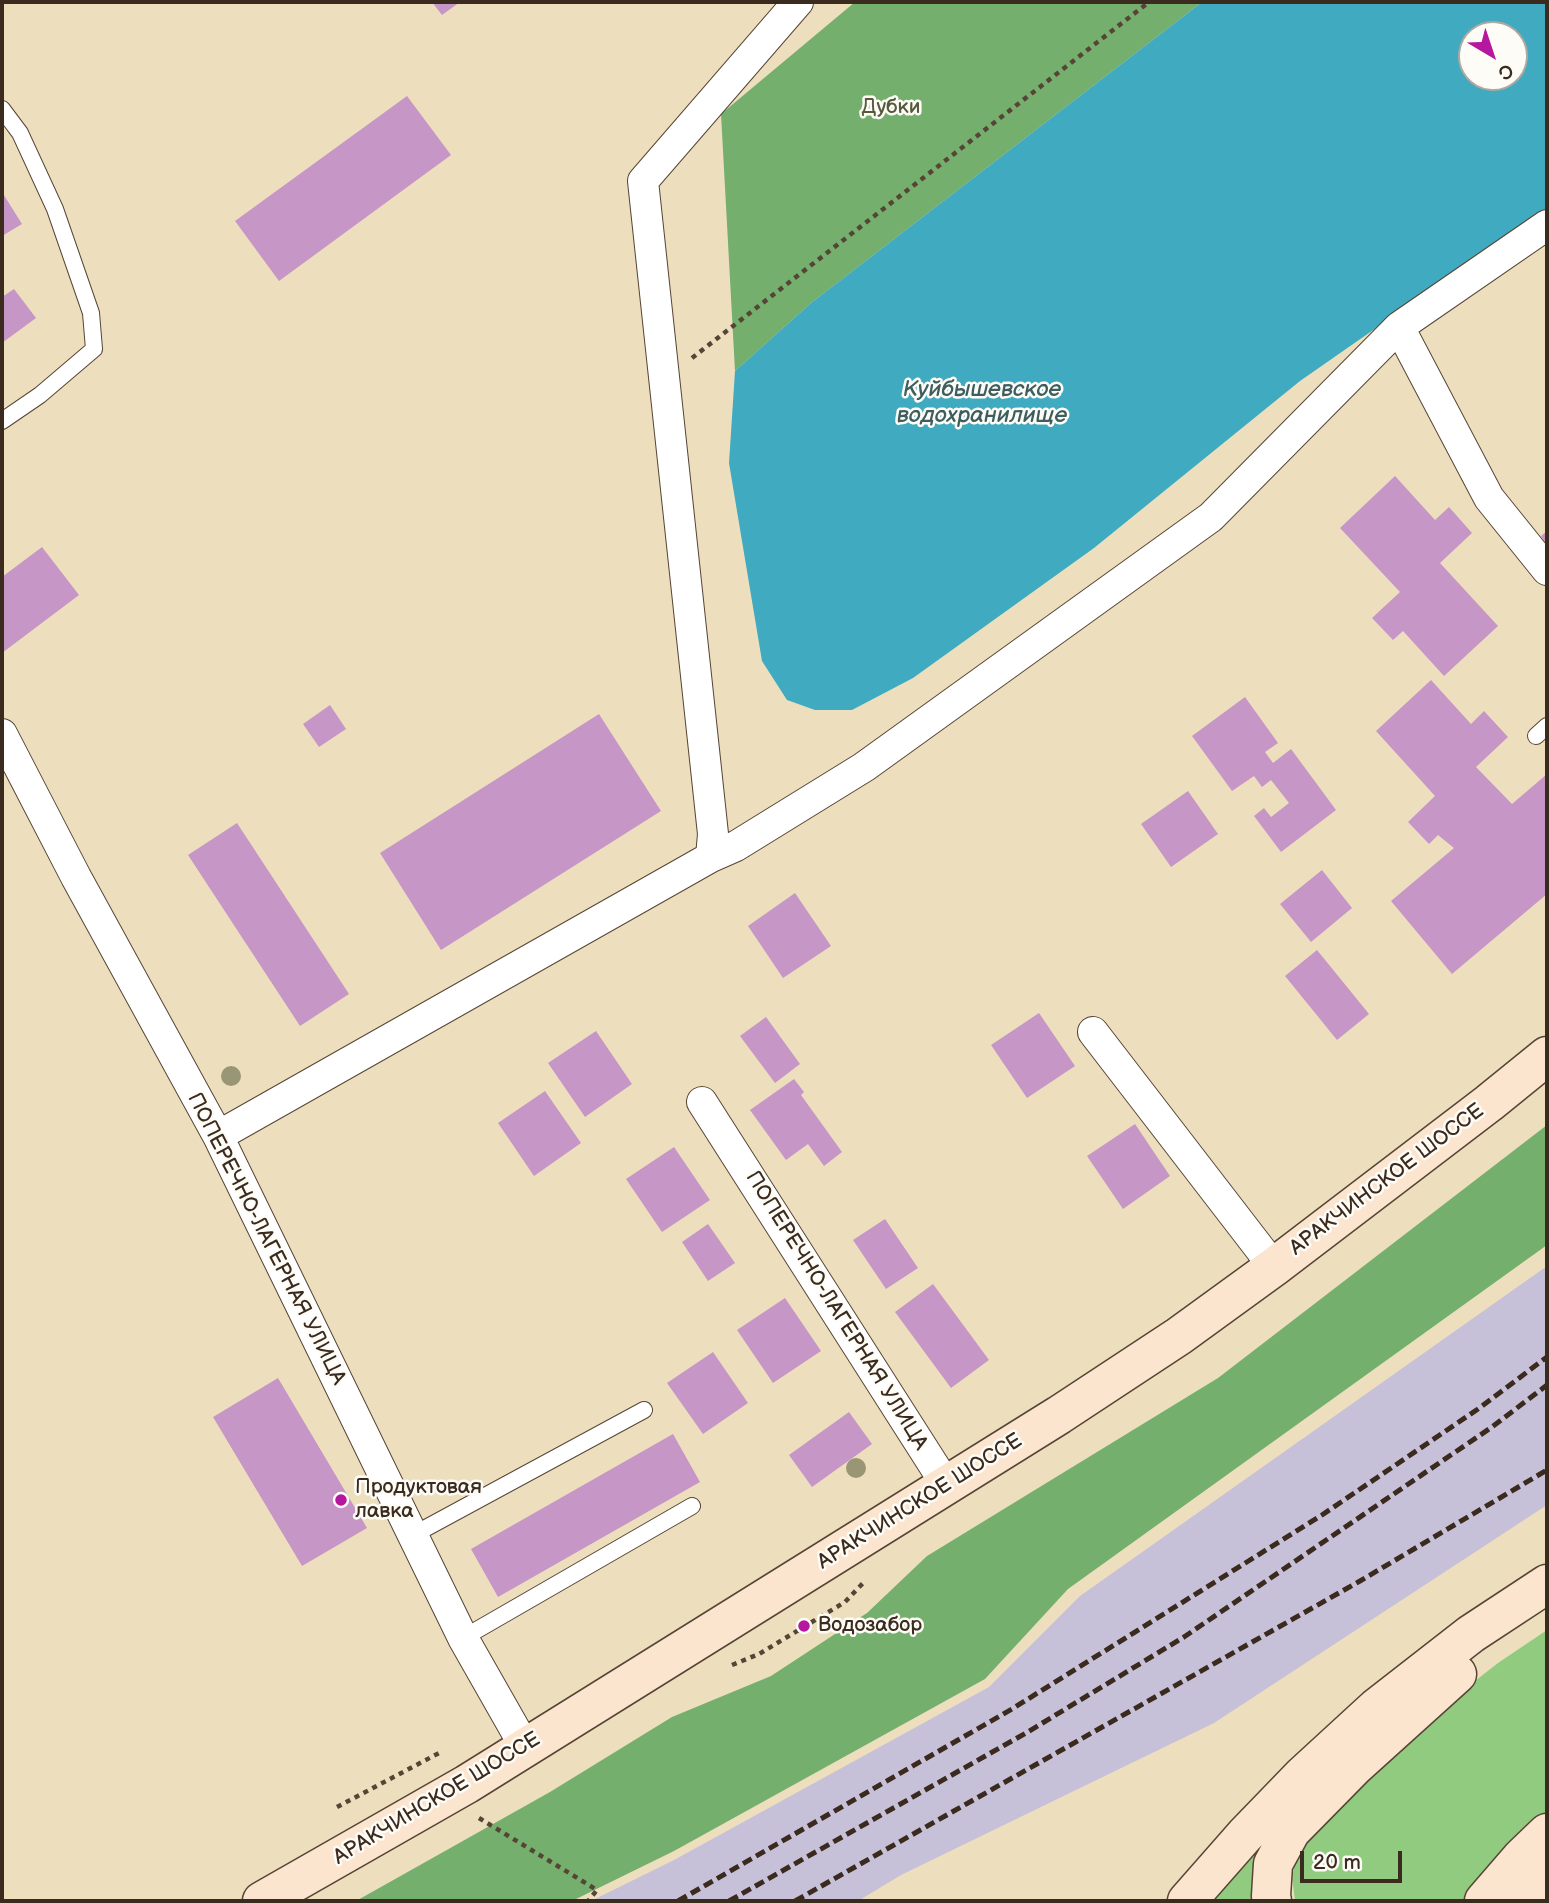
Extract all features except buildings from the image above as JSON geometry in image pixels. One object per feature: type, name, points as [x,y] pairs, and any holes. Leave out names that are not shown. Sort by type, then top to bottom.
[{"type":"main road","name":"АРАКЧИНСКОЕ ШОССЕ","points":[[262,1901],[467,1784],[1059,1415],[1168,1343],[1274,1266],[1547,1056]]},
{"type":"main road","points":[[1187,1901],[1303,1775],[1376,1708],[1471,1634],[1547,1584]]},
{"type":"main road","points":[[1272,1901],[1270,1896],[1273,1864],[1291,1831],[1354,1768],[1547,1593]]},
{"type":"main road","points":[[1484,1901],[1547,1833]]},
{"type":"main road","points":[[1525,1901],[1547,1876]]},
{"type":"street","points":[[710,857],[713,834],[643,181],[798,2]]},
{"type":"street","points":[[218,1136],[710,857],[736,846],[864,767],[1211,517],[1399,327],[1547,225]]},
{"type":"street","points":[[1399,327],[1489,498],[1547,570]]},
{"type":"street","name":"ПОПЕРЕЧНО-ЛАГЕРНАЯ УЛИЦА","points":[[2,734],[82,889],[218,1136],[463,1638],[525,1747]]},
{"type":"street","points":[[1093,1032],[1274,1266]]},
{"type":"street","name":"ПОПЕРЕЧНО-ЛАГЕРНАЯ УЛИЦА","points":[[702,1102],[947,1486]]},
{"type":"lane","points":[[2,109],[20,134],[55,209],[91,313],[94,349],[40,395],[2,421]]},
{"type":"lane","points":[[413,1535],[644,1410]]},
{"type":"lane","points":[[463,1638],[692,1506]]},
{"type":"path","points":[[664,380],[1149,2]]},
{"type":"path","points":[[337,1807],[439,1753]]},
{"type":"path","points":[[472,1813],[597,1889],[588,1901]]},
{"type":"shaded area","points":[[1547,1266],[1547,1505],[1214,1723],[901,1875],[858,1901],[591,1901],[674,1860],[989,1687],[1080,1596]]},
{"type":"green space","name":"Дубки","points":[[855,2],[1202,2],[811,303],[735,371],[721,114]]},
{"type":"green space","points":[[1547,1125],[1547,1245],[1068,1589],[985,1679],[674,1851],[572,1901],[356,1901],[550,1792],[672,1717],[771,1676],[867,1613],[927,1556],[1218,1378]]},
{"type":"green space","points":[[1547,1630],[1547,1813],[1516,1852],[1470,1901],[1295,1901],[1292,1876],[1299,1848],[1420,1724],[1498,1663]]},
{"type":"green space","points":[[1258,1851],[1252,1901],[1213,1901]]},
{"type":"water","name":"Куйбышевское водохранилище","points":[[1202,2],[1547,2],[1547,209],[1300,381],[1094,548],[913,678],[852,710],[815,710],[787,700],[762,661],[729,463],[735,371],[811,303]]},
{"type":"railway","points":[[678,1901],[1012,1709],[1322,1515],[1478,1409],[1547,1357]]},
{"type":"railway","points":[[729,1901],[1026,1733],[1184,1637],[1492,1427],[1547,1385]]},
{"type":"railway","points":[[795,1901],[1360,1581],[1547,1470]]},
{"type":"place","name":"Продуктовая лавка","points":[[341,1500]]},
{"type":"place","name":"Водозабор","points":[[804,1626]]}]
